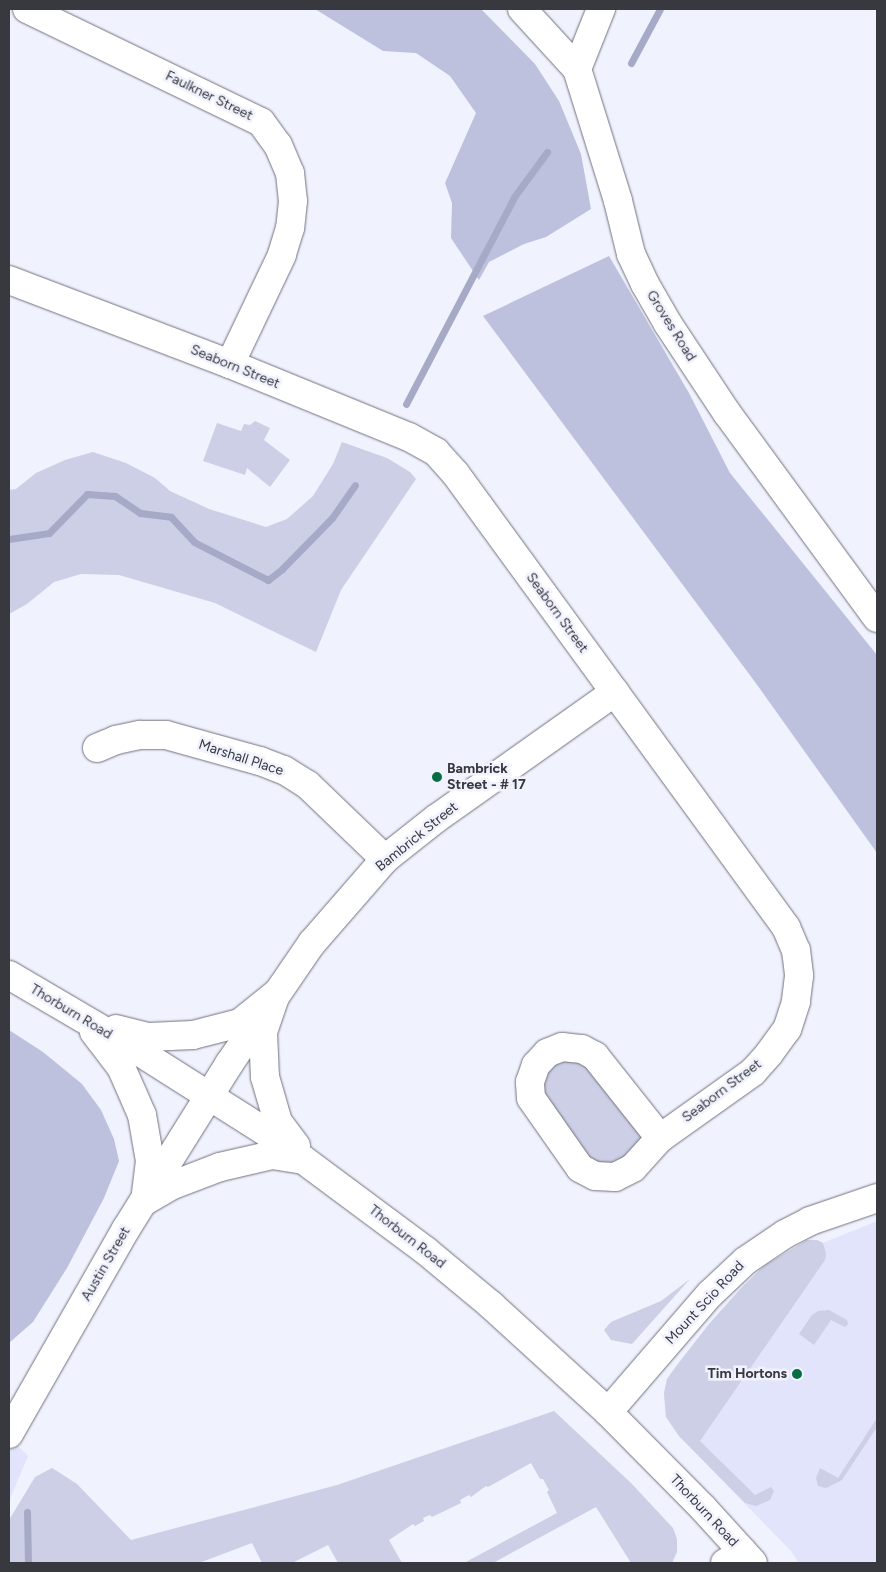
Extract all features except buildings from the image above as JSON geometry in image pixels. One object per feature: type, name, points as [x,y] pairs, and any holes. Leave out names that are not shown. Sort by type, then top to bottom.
[{"type":"street","name":"Faulkner Street","points":[[27,9],[233,106],[261,122],[278,145],[290,173],[293,201],[290,228],[282,255],[230,364]]},
{"type":"street","name":"Groves Road","points":[[522,9],[577,69],[612,182],[631,254],[645,284],[668,324],[727,413],[877,618]]},
{"type":"street","points":[[577,69],[601,9]]},
{"type":"street","name":"Seaborn Street","points":[[9,280],[230,364],[409,437],[436,452],[455,474],[786,927],[796,950],[799,976],[796,1002],[786,1029],[769,1054],[753,1072],[660,1138],[633,1168],[614,1177],[595,1176],[580,1168],[531,1098],[530,1082],[536,1065],[547,1053],[562,1047],[582,1049],[595,1056],[660,1138]]},
{"type":"street","name":"Bambrick Street","points":[[209,1096],[312,943],[385,859],[437,818],[615,692]]},
{"type":"street","name":"Marshall Place","points":[[96,748],[116,740],[140,735],[166,736],[260,761],[284,770],[308,785],[385,859]]},
{"type":"street","name":"Thorburn Road","points":[[9,975],[135,1049],[307,1161],[450,1270],[608,1412],[741,1560]]},
{"type":"street","points":[[85,1021],[149,1037],[194,1035],[240,1024],[276,994]]},
{"type":"street","points":[[276,994],[263,1032],[265,1077],[278,1122],[307,1161]]},
{"type":"street","points":[[85,1021],[121,1067],[142,1115],[150,1161],[145,1201]]},
{"type":"street","name":"Austin Street","points":[[9,1434],[106,1263],[209,1096]]},
{"type":"street","points":[[145,1201],[173,1185],[226,1165],[272,1155],[307,1161]]},
{"type":"street","name":"Mount Scio Road","points":[[608,1412],[710,1294],[745,1261],[785,1234],[810,1221],[877,1198]]},
{"type":"shaded area","points":[[315,9],[481,9],[535,64],[559,101],[581,154],[591,209],[546,237],[524,244],[489,262],[479,280],[451,238],[452,203],[445,183],[476,113],[450,76],[416,53],[383,51]]},
{"type":"shaded area","points":[[609,256],[689,393],[730,473],[877,655],[877,853],[755,682],[483,316]]},
{"type":"shaded area","points":[[255,421],[270,428],[264,440],[290,460],[270,487],[247,468],[245,475],[203,461],[217,423],[241,431],[244,424],[250,425]]},
{"type":"shaded area","points":[[342,442],[387,458],[410,472],[416,479],[341,590],[316,652],[215,603],[119,575],[81,574],[54,582],[27,604],[9,614],[9,490],[16,489],[36,473],[65,460],[93,452],[126,463],[155,478],[170,491],[209,509],[266,527],[287,519],[313,496],[333,464]]},
{"type":"shaded area","points":[[9,1030],[43,1052],[82,1084],[101,1110],[114,1139],[119,1161],[104,1198],[67,1268],[33,1322],[9,1343]]},
{"type":"shaded area","points":[[582,1049],[660,1138],[595,1176],[531,1098],[536,1065]]},
{"type":"shaded area","points":[[877,1221],[877,1563],[799,1563],[792,1552],[679,1436],[666,1417],[664,1393],[667,1379],[709,1324],[764,1266],[807,1240],[817,1240],[823,1243]]},
{"type":"shaded area","points":[[807,1240],[817,1240],[823,1243],[826,1254],[825,1260],[700,1441],[755,1495],[771,1487],[774,1491],[770,1500],[756,1506],[745,1503],[679,1436],[666,1417],[664,1393],[667,1379],[677,1365],[709,1324],[742,1287],[764,1266]]},
{"type":"shaded area","points":[[690,1279],[632,1344],[611,1340],[604,1330],[611,1322],[661,1301]]},
{"type":"shaded area","points":[[829,1310],[847,1320],[848,1324],[845,1327],[831,1320],[814,1345],[799,1334],[812,1315],[818,1311]]},
{"type":"shaded area","points":[[554,1411],[631,1483],[673,1528],[677,1539],[677,1552],[672,1563],[631,1563],[596,1507],[493,1563],[464,1563],[557,1513],[547,1492],[549,1490],[531,1463],[488,1487],[486,1486],[471,1497],[469,1495],[460,1500],[461,1503],[432,1517],[430,1515],[423,1518],[424,1521],[415,1526],[413,1524],[389,1540],[402,1563],[338,1563],[328,1545],[292,1563],[262,1563],[252,1543],[199,1563],[9,1563],[9,1520],[35,1477],[52,1468],[77,1484],[131,1540],[337,1485]]},
{"type":"shaded area","points":[[877,1418],[877,1427],[842,1480],[826,1488],[818,1486],[816,1478],[820,1468],[838,1478]]},
{"type":"shaded area","points":[[9,1437],[28,1456],[9,1501]]},
{"type":"waterway","points":[[631,63],[660,9]]},
{"type":"waterway","points":[[406,404],[514,197],[547,152]]},
{"type":"waterway","points":[[9,539],[49,533],[87,494],[115,496],[140,513],[171,517],[194,542],[268,580],[282,569],[332,518],[355,485]]},
{"type":"waterway","points":[[27,1512],[28,1563]]},
{"type":"place","name":"Bambrick Street - # 17","points":[[437,777]]},
{"type":"place","name":"Tim Hortons","points":[[797,1374]]}]
